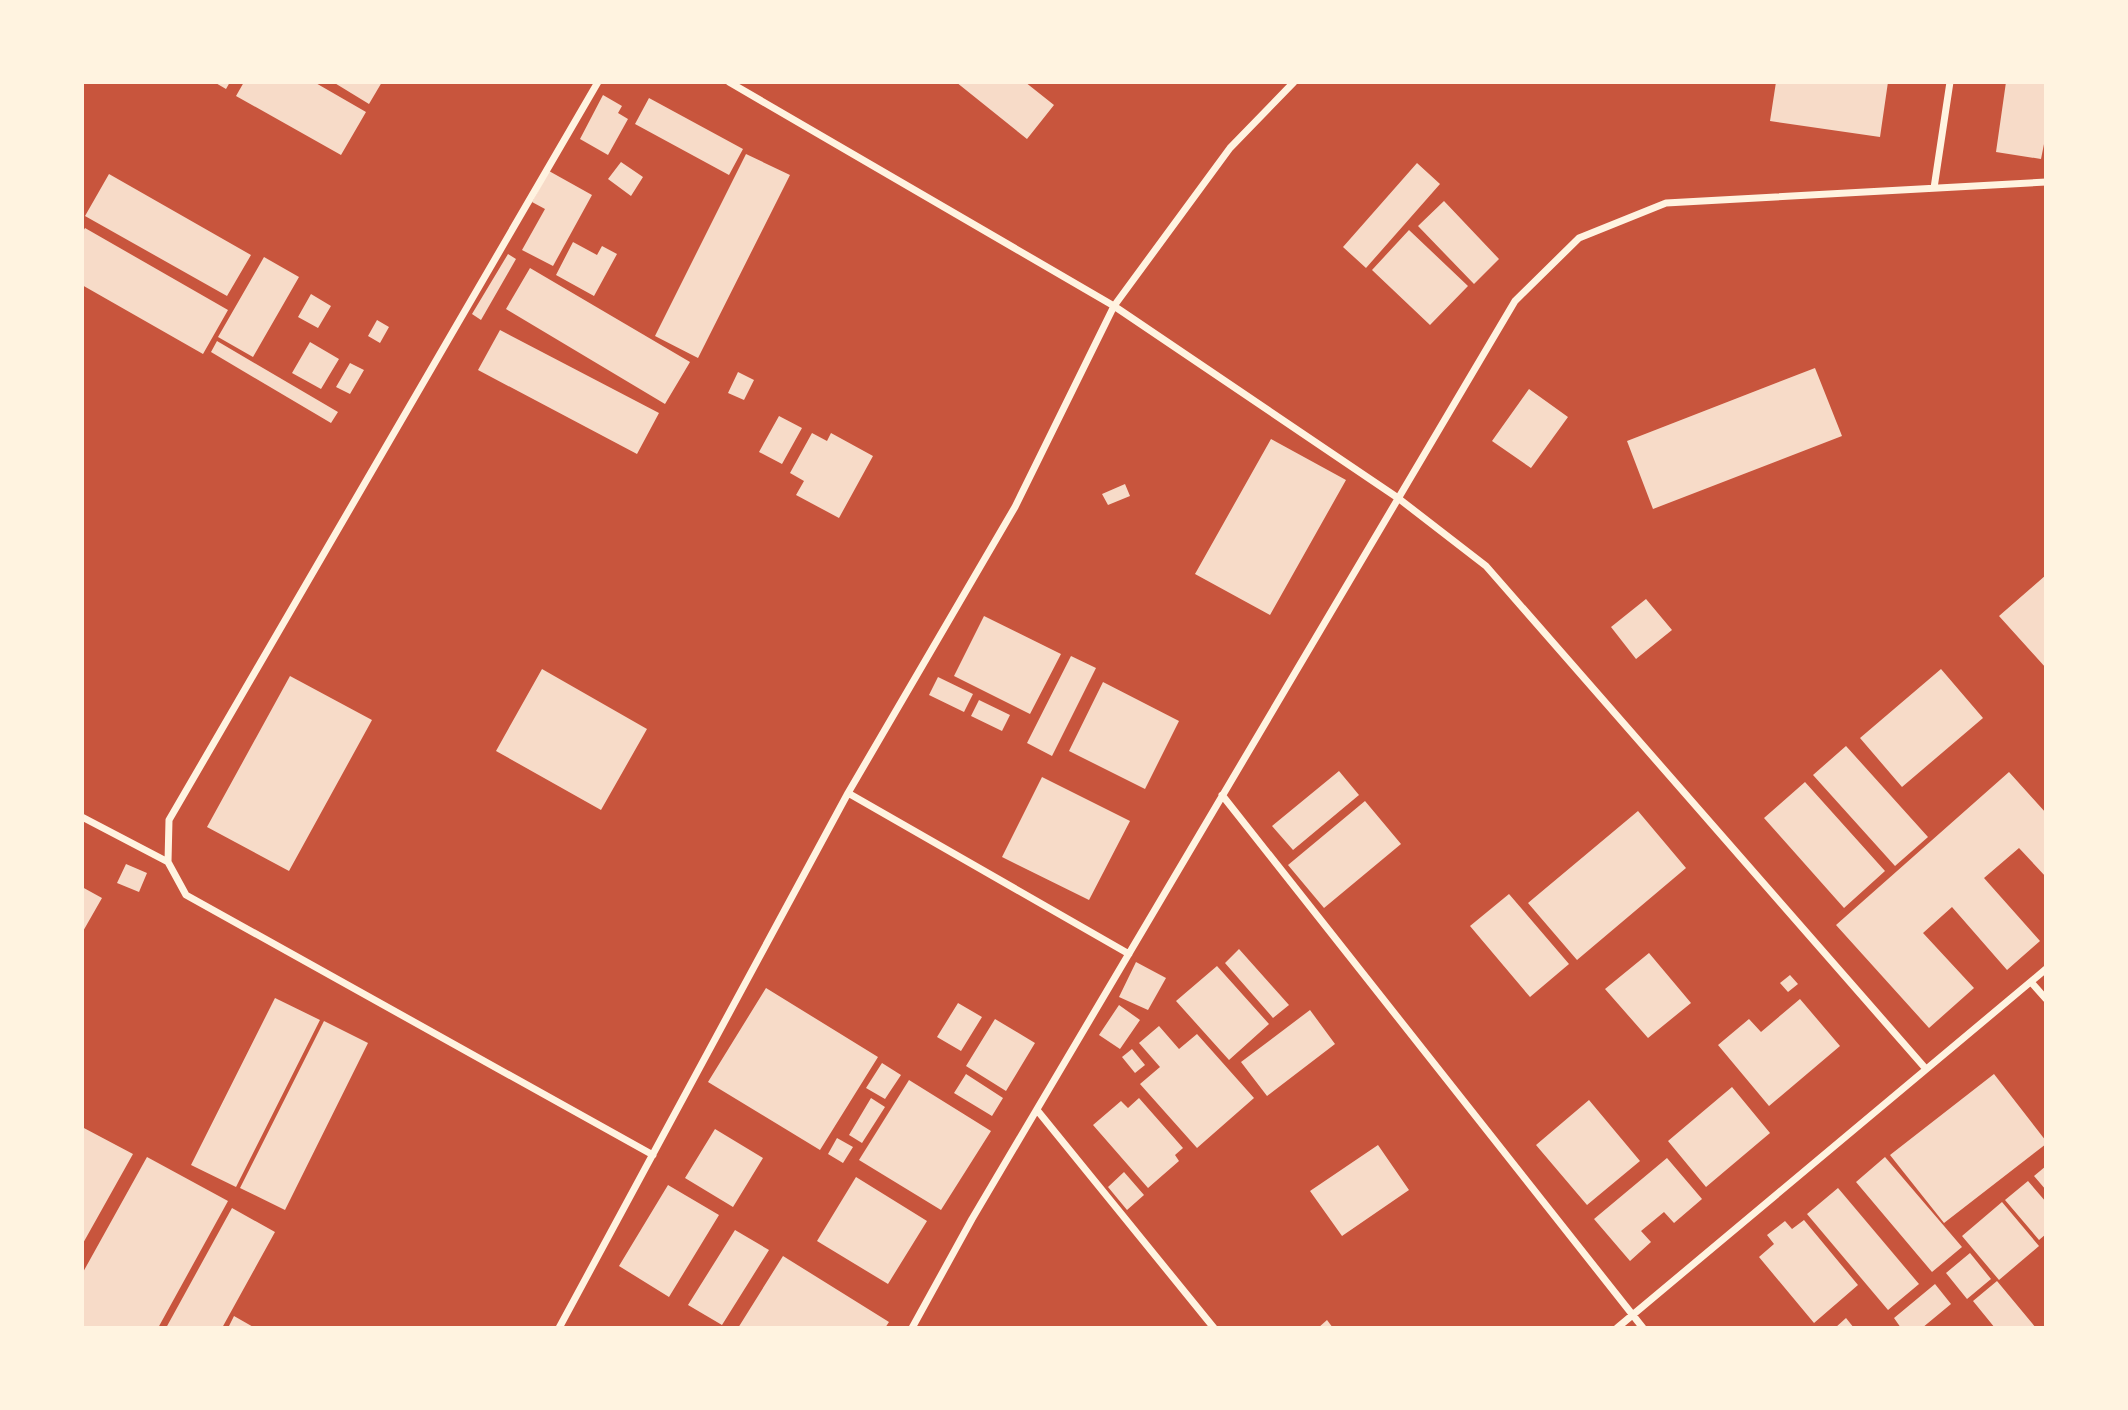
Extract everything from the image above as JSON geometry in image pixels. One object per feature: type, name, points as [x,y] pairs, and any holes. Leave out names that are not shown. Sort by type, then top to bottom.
[{"type":"street","points":[[167,862],[169,820],[598,82]]},
{"type":"street","points":[[729,82],[1114,306],[1398,498],[1486,566],[1926,1069]]},
{"type":"street","points":[[559,1328],[849,793],[1015,507],[1114,306],[1230,148],[1294,82]]},
{"type":"street","points":[[1934,188],[1950,82]]},
{"type":"street","points":[[912,1328],[972,1219],[1515,301],[1579,238],[1666,203],[2046,182]]},
{"type":"street","points":[[849,793],[1129,954]]},
{"type":"street","points":[[1222,795],[1643,1328]]},
{"type":"street","points":[[82,817],[167,862],[186,895],[653,1155]]},
{"type":"street","points":[[1617,1328],[2046,969]]},
{"type":"street","points":[[2031,982],[2046,999]]},
{"type":"street","points":[[1037,1110],[1214,1328]]},
{"type":"building","points":[[214,82],[230,82],[226,89]]},
{"type":"building","points":[[244,82],[314,82],[366,112],[341,155],[236,96]]},
{"type":"building","points":[[333,82],[382,82],[369,104]]},
{"type":"building","points":[[956,82],[1025,82],[1054,105],[1027,139]]},
{"type":"building","points":[[1776,82],[1888,82],[1880,137],[1770,121]]},
{"type":"building","points":[[2006,82],[2046,82],[2046,134],[2041,159],[1996,152]]},
{"type":"building","points":[[603,95],[622,106],[618,113],[628,119],[608,155],[580,139]]},
{"type":"building","points":[[649,98],[743,149],[729,175],[635,124]]},
{"type":"building","points":[[746,154],[790,175],[698,358],[655,336]]},
{"type":"building","points":[[621,162],[643,177],[631,196],[608,179]]},
{"type":"building","points":[[1417,163],[1440,184],[1366,268],[1343,247]]},
{"type":"building","points":[[549,171],[592,195],[553,266],[522,250],[545,209],[532,202]]},
{"type":"building","points":[[109,174],[251,255],[227,296],[85,216]]},
{"type":"building","points":[[1444,201],[1499,259],[1474,284],[1418,226]]},
{"type":"building","points":[[85,228],[228,310],[203,354],[82,285],[82,233]]},
{"type":"building","points":[[1409,230],[1468,286],[1430,325],[1372,270]]},
{"type":"building","points":[[573,242],[597,255],[602,246],[617,254],[594,296],[556,275]]},
{"type":"building","points":[[508,254],[516,259],[481,320],[472,314]]},
{"type":"building","points":[[264,257],[299,277],[253,357],[218,337]]},
{"type":"building","points":[[530,268],[690,362],[665,404],[506,309]]},
{"type":"building","points":[[311,294],[331,306],[318,328],[298,317]]},
{"type":"building","points":[[377,320],[389,327],[380,343],[368,336]]},
{"type":"building","points":[[500,330],[659,413],[637,454],[478,370]]},
{"type":"building","points":[[217,341],[338,412],[331,423],[211,352]]},
{"type":"building","points":[[310,342],[339,359],[321,389],[292,373]]},
{"type":"building","points":[[350,363],[364,370],[350,394],[336,387]]},
{"type":"building","points":[[1815,368],[1842,436],[1653,509],[1627,441]]},
{"type":"building","points":[[738,372],[754,380],[744,400],[728,393]]},
{"type":"building","points":[[1529,389],[1568,417],[1531,468],[1492,441]]},
{"type":"building","points":[[779,416],[802,428],[782,464],[759,452]]},
{"type":"building","points":[[812,433],[827,441],[831,433],[873,456],[839,518],[796,495],[804,481],[790,473]]},
{"type":"building","points":[[1271,439],[1346,480],[1270,615],[1195,574]]},
{"type":"building","points":[[1125,484],[1130,496],[1108,505],[1102,494]]},
{"type":"building","points":[[2046,575],[2046,668],[1999,616]]},
{"type":"building","points":[[1646,599],[1672,630],[1636,659],[1611,627]]},
{"type":"building","points":[[984,616],[1061,654],[1030,714],[954,676]]},
{"type":"building","points":[[1071,656],[1096,668],[1052,756],[1027,743]]},
{"type":"building","points":[[542,669],[647,729],[601,810],[496,751]]},
{"type":"building","points":[[1941,669],[1983,718],[1902,787],[1860,738]]},
{"type":"building","points":[[290,676],[372,720],[289,871],[207,827]]},
{"type":"building","points":[[938,677],[973,694],[964,712],[929,695]]},
{"type":"building","points":[[1103,682],[1179,721],[1145,789],[1069,751]]},
{"type":"building","points":[[979,700],[1010,715],[1002,731],[971,716]]},
{"type":"building","points":[[1846,746],[1928,837],[1895,866],[1813,775]]},
{"type":"building","points":[[1339,771],[1359,795],[1293,850],[1272,826]]},
{"type":"building","points":[[2009,772],[2046,813],[2046,877],[2019,848],[1984,878],[2040,941],[2007,970],[1952,907],[1923,933],[1974,988],[1929,1028],[1836,925]]},
{"type":"building","points":[[1042,777],[1130,821],[1089,900],[1002,857]]},
{"type":"building","points":[[1805,782],[1885,871],[1844,908],[1764,818]]},
{"type":"building","points":[[1365,801],[1401,844],[1324,908],[1288,865]]},
{"type":"building","points":[[1638,811],[1686,868],[1577,960],[1528,903]]},
{"type":"building","points":[[126,864],[147,873],[139,892],[117,883]]},
{"type":"building","points":[[82,887],[102,898],[82,933]]},
{"type":"building","points":[[1509,894],[1569,964],[1530,997],[1470,926]]},
{"type":"building","points":[[1239,949],[1289,1005],[1273,1018],[1225,963]]},
{"type":"building","points":[[1649,953],[1691,1003],[1648,1038],[1605,989]]},
{"type":"building","points":[[1136,962],[1166,978],[1148,1010],[1119,997]]},
{"type":"building","points":[[1217,966],[1269,1024],[1229,1060],[1176,1001]]},
{"type":"building","points":[[1790,975],[1798,984],[1788,992],[1780,983]]},
{"type":"building","points":[[766,988],[878,1057],[820,1150],[708,1082]]},
{"type":"building","points":[[275,998],[320,1020],[236,1187],[191,1165]]},
{"type":"building","points":[[1800,999],[1840,1046],[1769,1106],[1718,1045],[1749,1019],[1761,1032]]},
{"type":"building","points":[[958,1003],[982,1017],[961,1051],[937,1037]]},
{"type":"building","points":[[1119,1005],[1140,1020],[1120,1049],[1099,1035]]},
{"type":"building","points":[[1310,1010],[1335,1044],[1267,1096],[1241,1062]]},
{"type":"building","points":[[995,1019],[1035,1043],[1006,1091],[966,1066]]},
{"type":"building","points":[[324,1021],[368,1043],[285,1210],[240,1188]]},
{"type":"building","points":[[1159,1026],[1179,1049],[1197,1034],[1254,1098],[1197,1148],[1140,1084],[1160,1067],[1139,1043]]},
{"type":"building","points":[[1132,1049],[1145,1065],[1135,1073],[1122,1057]]},
{"type":"building","points":[[882,1063],[901,1075],[885,1099],[866,1088]]},
{"type":"building","points":[[966,1074],[1003,1098],[992,1116],[954,1093]]},
{"type":"building","points":[[1994,1074],[2046,1144],[1944,1223],[1890,1155]]},
{"type":"building","points":[[909,1080],[991,1131],[941,1210],[859,1160]]},
{"type":"building","points":[[1732,1087],[1770,1133],[1706,1187],[1668,1141]]},
{"type":"building","points":[[871,1098],[885,1107],[862,1143],[849,1135]]},
{"type":"building","points":[[1139,1098],[1183,1148],[1175,1155],[1179,1161],[1148,1188],[1093,1125],[1121,1101],[1128,1108]]},
{"type":"building","points":[[1589,1100],[1640,1161],[1587,1205],[1536,1145]]},
{"type":"building","points":[[82,1127],[133,1154],[82,1245]]},
{"type":"building","points":[[715,1129],[763,1158],[733,1207],[685,1178]]},
{"type":"building","points":[[837,1138],[853,1147],[843,1163],[828,1154]]},
{"type":"building","points":[[1378,1145],[1409,1190],[1342,1236],[1310,1191]]},
{"type":"building","points":[[147,1157],[228,1201],[158,1328],[82,1328],[82,1274]]},
{"type":"building","points":[[1885,1157],[1962,1247],[1932,1272],[1856,1182]]},
{"type":"building","points":[[1667,1158],[1702,1199],[1674,1223],[1664,1212],[1641,1231],[1651,1242],[1630,1261],[1594,1219]]},
{"type":"building","points":[[2046,1166],[2046,1190],[2034,1176]]},
{"type":"building","points":[[1124,1172],[1144,1195],[1127,1210],[1108,1187]]},
{"type":"building","points":[[856,1177],[927,1221],[888,1284],[817,1241]]},
{"type":"building","points":[[2028,1181],[2046,1202],[2046,1234],[2039,1240],[2005,1200]]},
{"type":"building","points":[[668,1185],[719,1215],[669,1297],[619,1266]]},
{"type":"building","points":[[1838,1188],[1919,1284],[1888,1310],[1807,1214]]},
{"type":"building","points":[[2002,1202],[2039,1246],[1999,1280],[1962,1236]]},
{"type":"building","points":[[232,1208],[275,1232],[222,1328],[166,1328]]},
{"type":"building","points":[[1804,1220],[1858,1285],[1814,1323],[1759,1257],[1774,1244],[1767,1235],[1785,1221],[1792,1229]]},
{"type":"building","points":[[735,1230],[769,1250],[722,1325],[688,1305]]},
{"type":"building","points":[[1970,1253],[1991,1279],[1967,1299],[1946,1273]]},
{"type":"building","points":[[783,1256],[889,1322],[885,1328],[738,1328]]},
{"type":"building","points":[[1997,1281],[2036,1328],[1995,1328],[1973,1301]]},
{"type":"building","points":[[1935,1284],[1951,1304],[1922,1328],[1901,1328],[1894,1318]]},
{"type":"building","points":[[234,1316],[255,1328],[228,1328]]},
{"type":"building","points":[[1846,1318],[1854,1328],[1835,1328]]},
{"type":"building","points":[[1327,1320],[1333,1328],[1318,1328]]}]
